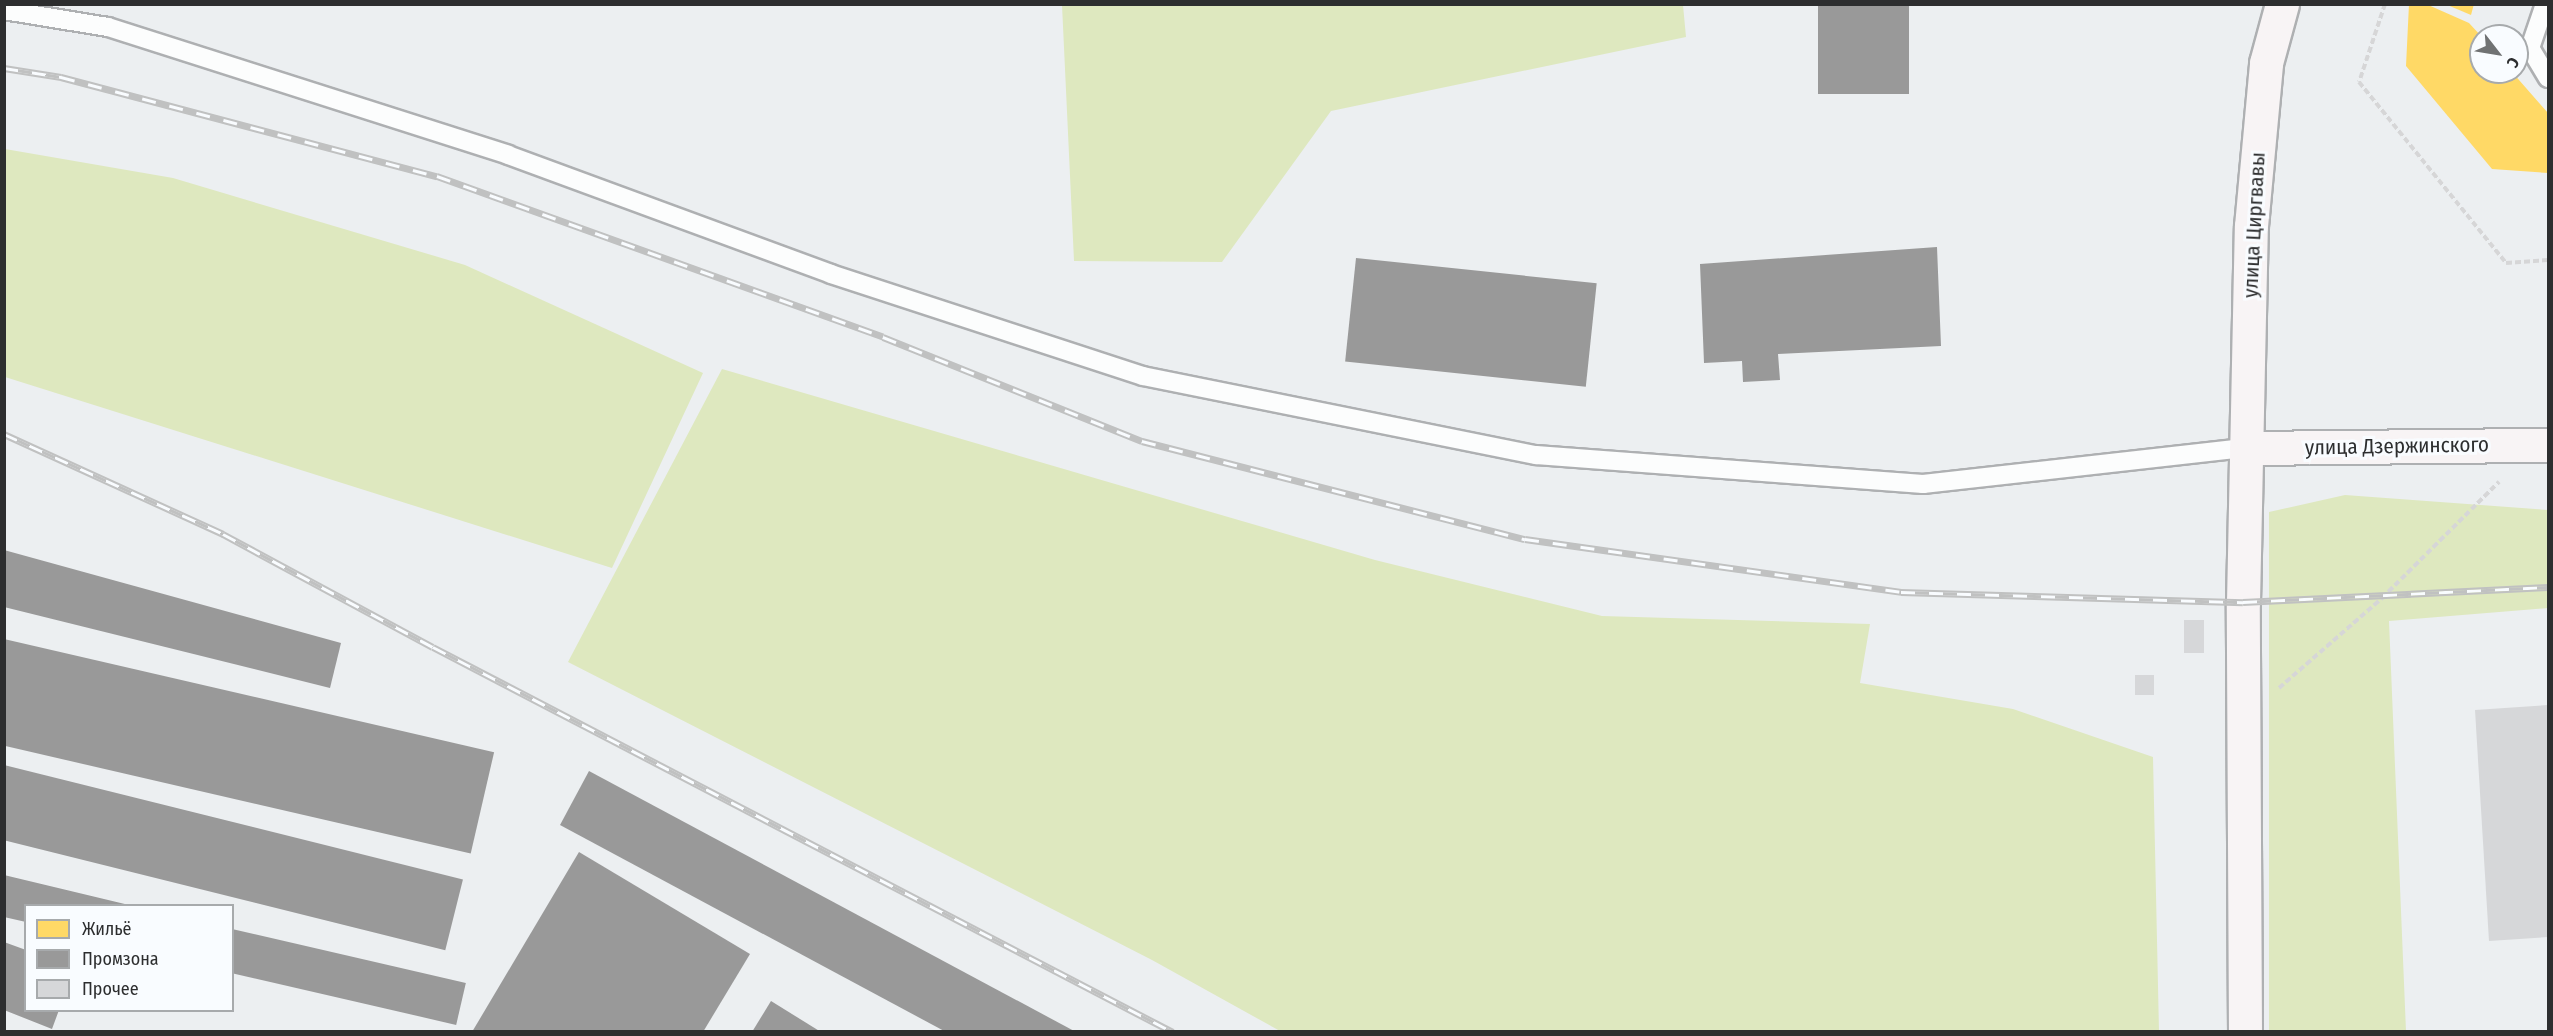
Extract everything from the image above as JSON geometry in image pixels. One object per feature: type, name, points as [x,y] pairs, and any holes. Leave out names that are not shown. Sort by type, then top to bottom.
[{"type":"street","name":"улица Циргвавы","points":[[2245,1032],[2243,720],[2251,226],[2266,63],[2282,4]]},
{"type":"street","name":"улица Дзержинского","points":[[2246,448],[2542,445]]},
{"type":"lane","points":[[2544,4],[2530,48],[2548,78]]},
{"type":"lane","points":[[4,10],[108,27],[508,156],[831,274],[1143,376],[1536,455],[1923,484],[2246,448]]},
{"type":"path","points":[[2385,4],[2359,82],[2506,263],[2548,260]]},
{"type":"path","points":[[2243,720],[2382,598],[2542,445]]},
{"type":"green space","points":[[1062,5],[1683,5],[1686,37],[1331,111],[1222,262],[1074,261]]},
{"type":"green space","points":[[5,149],[173,178],[465,265],[703,373],[612,568],[5,377]]},
{"type":"green space","points":[[722,369],[1375,560],[1602,616],[1870,624],[1860,683],[2013,709],[2153,757],[2159,1031],[1280,1031],[1152,960],[568,662]]},
{"type":"green space","points":[[2345,495],[2548,510],[2548,608],[2389,621],[2406,1031],[2269,1031],[2269,512]]},
{"type":"building: Жильё","points":[[2409,4],[2426,4],[2469,23],[2469,84],[2523,84],[2548,113],[2548,173],[2492,169],[2406,66]]},
{"type":"building: Жильё","points":[[2445,4],[2474,4],[2471,15]]},
{"type":"building: Промзона","points":[[1818,4],[1909,4],[1909,94],[1818,94]]},
{"type":"building: Промзона","points":[[1937,247],[1941,346],[1778,354],[1780,380],[1743,382],[1742,361],[1704,363],[1700,264]]},
{"type":"building: Промзона","points":[[1356,258],[1597,283],[1586,387],[1345,361]]},
{"type":"building: Промзона","points":[[4,550],[341,643],[330,688],[4,607]]},
{"type":"building: Промзона","points":[[4,639],[494,752],[471,853],[4,746]]},
{"type":"building: Промзона","points":[[4,765],[463,879],[445,950],[4,840]]},
{"type":"building: Промзона","points":[[589,771],[1076,1032],[946,1032],[560,825]]},
{"type":"building: Промзона","points":[[579,852],[750,954],[703,1032],[472,1032]]},
{"type":"building: Промзона","points":[[4,875],[125,904],[24,904],[24,922],[4,917]]},
{"type":"building: Промзона","points":[[234,929],[466,983],[456,1025],[234,974]]},
{"type":"building: Промзона","points":[[4,942],[24,949],[24,1012],[58,1012],[52,1029],[4,1010]]},
{"type":"building: Промзона","points":[[771,1001],[821,1032],[752,1032]]},
{"type":"building: Прочее","points":[[2184,620],[2204,620],[2204,653],[2184,653]]},
{"type":"building: Прочее","points":[[2135,675],[2154,675],[2154,695],[2135,695]]},
{"type":"building: Прочее","points":[[2548,705],[2548,937],[2489,941],[2475,710]]},
{"type":"railway","points":[[4,68],[61,77],[437,176],[883,337],[1142,441],[1525,539],[1901,592],[2243,602],[2548,587]]},
{"type":"railway","points":[[4,434],[223,534],[433,647],[1173,1032]]}]
